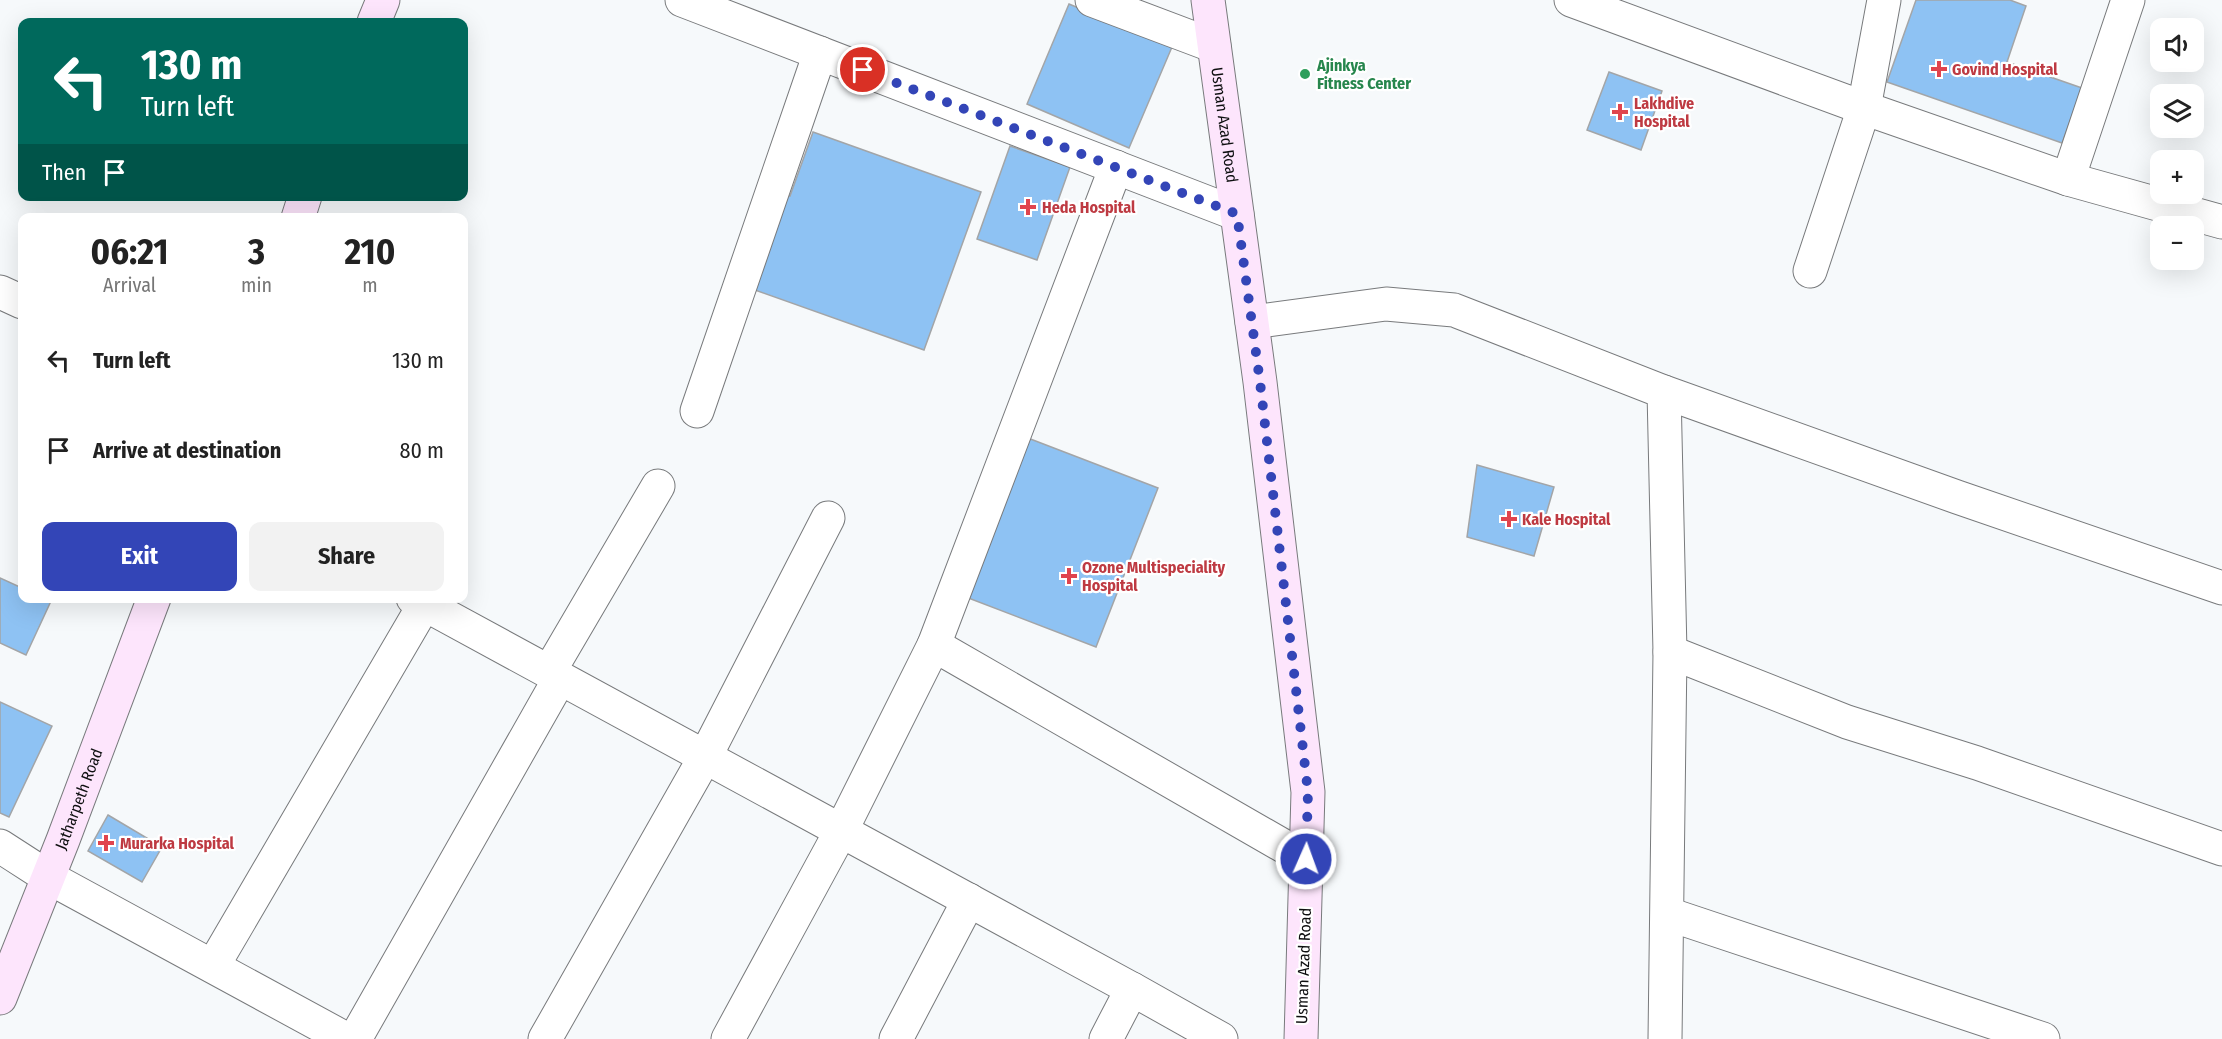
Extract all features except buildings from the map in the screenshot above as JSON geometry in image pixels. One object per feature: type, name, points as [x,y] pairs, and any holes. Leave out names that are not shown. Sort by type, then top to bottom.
[{"type":"main road","points":[[376,18],[383,0]]},
{"type":"main road","name":"Usman Azad Road","points":[[1208,0],[1252,322],[1308,792],[1301,1039]]},
{"type":"main road","name":"Jatharpeth Road","points":[[0,998],[152,603]]},
{"type":"street","points":[[682,0],[1237,214]]},
{"type":"street","points":[[1092,0],[1214,46]]},
{"type":"street","points":[[1571,0],[1864,108],[2068,179],[2222,222]]},
{"type":"street","points":[[1810,271],[1864,108],[1884,0]]},
{"type":"street","points":[[2068,179],[2128,0]]},
{"type":"street","points":[[697,411],[820,53]]},
{"type":"street","points":[[728,1039],[841,831],[934,645],[1116,167]]},
{"type":"street","points":[[0,292],[18,300]]},
{"type":"street","points":[[1252,322],[1386,304],[1454,310],[1664,392],[2222,588]]},
{"type":"street","points":[[1664,392],[1670,652],[1668,914],[1664,959],[1665,1039]]},
{"type":"street","points":[[355,1039],[658,486]]},
{"type":"street","points":[[545,1039],[705,757],[828,518]]},
{"type":"street","points":[[213,966],[418,603]]},
{"type":"street","points":[[421,603],[1221,1039]]},
{"type":"street","points":[[934,645],[1306,859]]},
{"type":"street","points":[[1670,652],[1847,722],[1977,763],[2222,849]]},
{"type":"street","points":[[0,846],[48,877],[346,1039]]},
{"type":"street","points":[[896,1039],[969,900]]},
{"type":"street","points":[[1668,914],[2043,1039]]},
{"type":"street","points":[[1106,1039],[1132,989]]},
{"type":"place","name":"Govind Hospital","points":[[1939,69]]},
{"type":"place","name":"Ajinkya Fitness Center","points":[[1305,74]]},
{"type":"place","name":"Lakhdive Hospital","points":[[1620,112]]},
{"type":"place","name":"Heda Hospital","points":[[1028,207]]},
{"type":"place","name":"Kale Hospital","points":[[1509,519]]},
{"type":"place","name":"Ozone Multispeciality Hospital","points":[[1069,576]]},
{"type":"place","name":"Murarka Hospital","points":[[106,843]]},
{"type":"route","points":[[863,70],[1237,214],[1260,382],[1308,792],[1306,859]]}]
